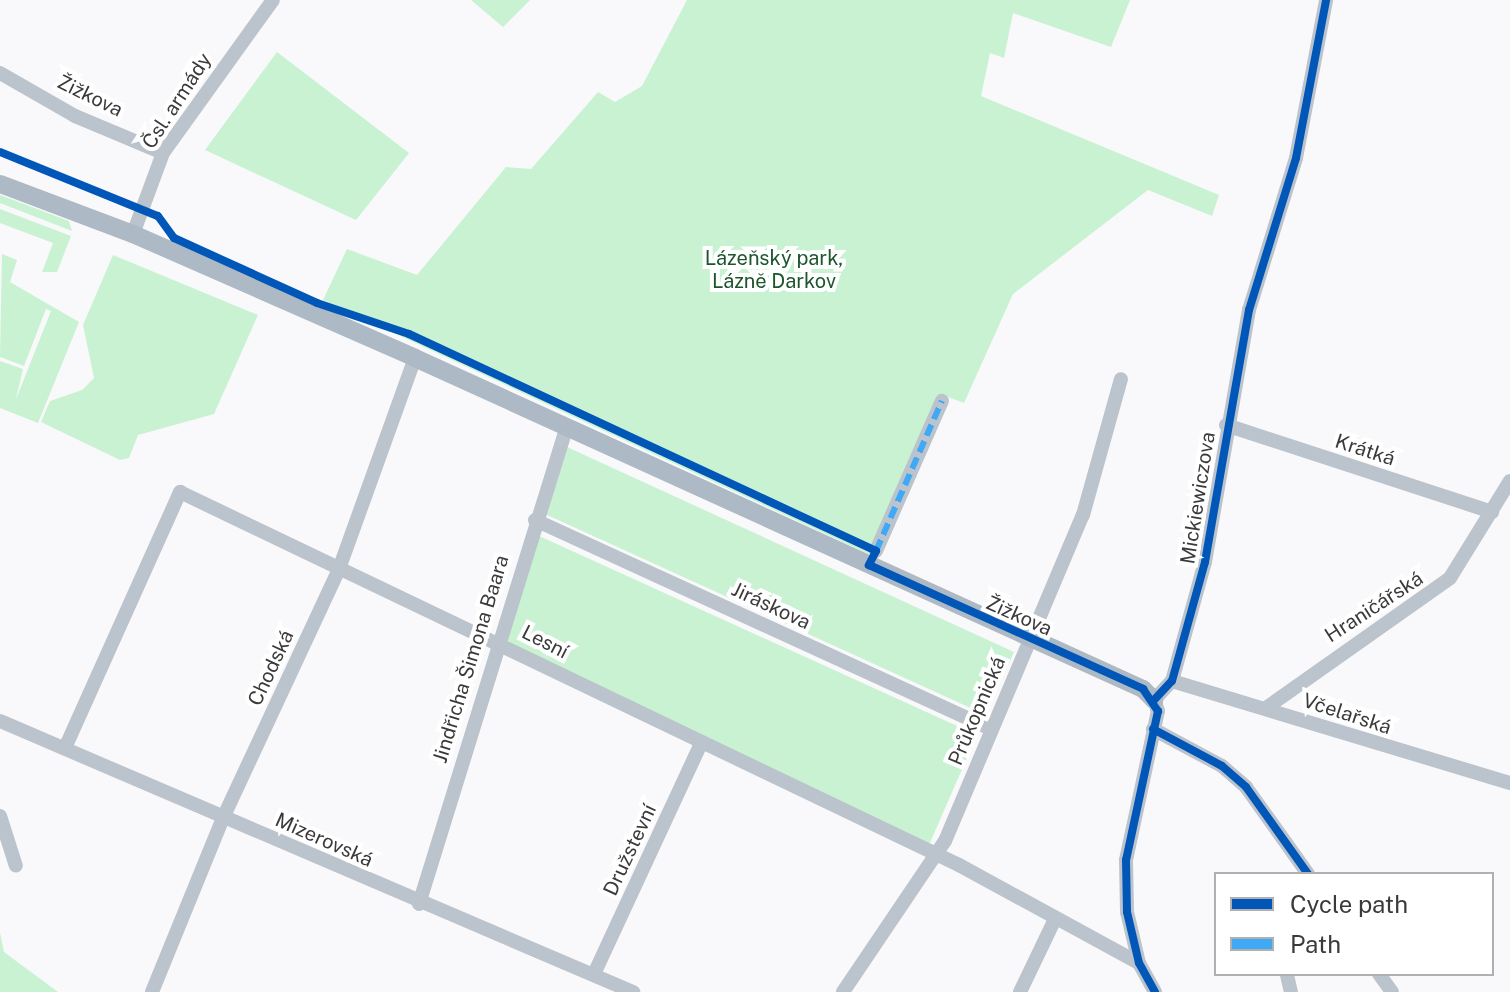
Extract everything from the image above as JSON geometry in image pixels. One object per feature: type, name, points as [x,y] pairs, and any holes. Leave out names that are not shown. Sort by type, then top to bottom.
[{"type":"street","name":"Čsl. armády","points":[[133,234],[163,153],[273,0]]},
{"type":"street","name":"Mickiewiczova","points":[[1154,700],[1172,681],[1205,562],[1226,425],[1249,310],[1296,158],[1326,0]]},
{"type":"street","name":"Žižkova","points":[[0,73],[75,116],[163,153]]},
{"type":"street","name":"Žižkova","points":[[0,184],[133,234],[415,358],[1143,689],[1154,700]]},
{"type":"street","name":"Chodská","points":[[152,992],[223,818],[339,569],[415,358]]},
{"type":"street","name":"Průkopnická","points":[[843,992],[936,856],[1083,515],[1121,379]]},
{"type":"street","points":[[876,551],[942,401]]},
{"type":"street","name":"Krátká","points":[[1226,425],[1492,512]]},
{"type":"street","name":"Jindřicha Šimona Baara","points":[[419,904],[496,640],[567,427]]},
{"type":"street","name":"Hraničářská","points":[[1266,708],[1325,662],[1423,602],[1450,578],[1510,481]]},
{"type":"street","name":"Lesní","points":[[65,748],[180,492],[496,640],[936,856],[1139,963]]},
{"type":"street","name":"Jiráskova","points":[[535,520],[991,729]]},
{"type":"street","name":"Včelařská","points":[[1172,681],[1510,783]]},
{"type":"street","points":[[1154,700],[1153,729],[1126,860],[1127,912],[1139,963],[1155,992]]},
{"type":"street","name":"Mizerovská","points":[[0,721],[419,904],[633,992]]},
{"type":"street","points":[[1153,729],[1222,766],[1246,787],[1307,872]]},
{"type":"street","name":"Družstevní","points":[[594,974],[701,743]]},
{"type":"street","points":[[0,816],[16,866]]},
{"type":"street","points":[[1020,992],[1055,919]]},
{"type":"green space","points":[[471,0],[530,0],[503,27]]},
{"type":"green space","name":"Lázeňský park, Lázně Darkov","points":[[687,0],[1130,0],[1111,47],[1013,13],[1004,58],[990,53],[981,96],[1219,195],[1212,216],[1148,190],[1013,294],[964,403],[948,397],[875,557],[323,300],[347,249],[417,275],[506,167],[531,169],[598,92],[615,102],[642,86]]},
{"type":"green space","points":[[277,52],[409,153],[356,220],[205,150]]},
{"type":"green space","points":[[0,195],[69,221],[72,231],[0,203]]},
{"type":"green space","points":[[0,209],[71,236],[57,272],[42,272],[53,243],[0,223]]},
{"type":"green space","points":[[2,254],[17,260],[10,282],[79,322],[38,423],[0,408],[0,361],[23,369],[16,399],[51,311],[46,309],[24,366],[0,357]]},
{"type":"green space","points":[[113,255],[258,315],[214,414],[138,435],[129,458],[120,460],[41,422],[50,401],[82,390],[94,378],[83,325]]},
{"type":"green space","points":[[567,447],[1014,652],[986,715],[545,514]]},
{"type":"green space","points":[[537,535],[977,735],[929,845],[510,643],[504,635]]},
{"type":"green space","points":[[0,932],[4,952],[58,992],[0,992]]},
{"type":"marked path","points":[[876,551],[942,401]]},
{"type":"cycle path","points":[[1154,700],[1172,681],[1205,562],[1249,310],[1296,158],[1326,0]]},
{"type":"cycle path","points":[[0,152],[158,216],[174,238],[317,303],[409,334],[876,551],[869,565],[1143,689],[1158,711],[1126,860],[1127,912],[1139,963],[1155,992]]},
{"type":"cycle path","points":[[1153,729],[1222,766],[1246,787],[1307,872]]}]
